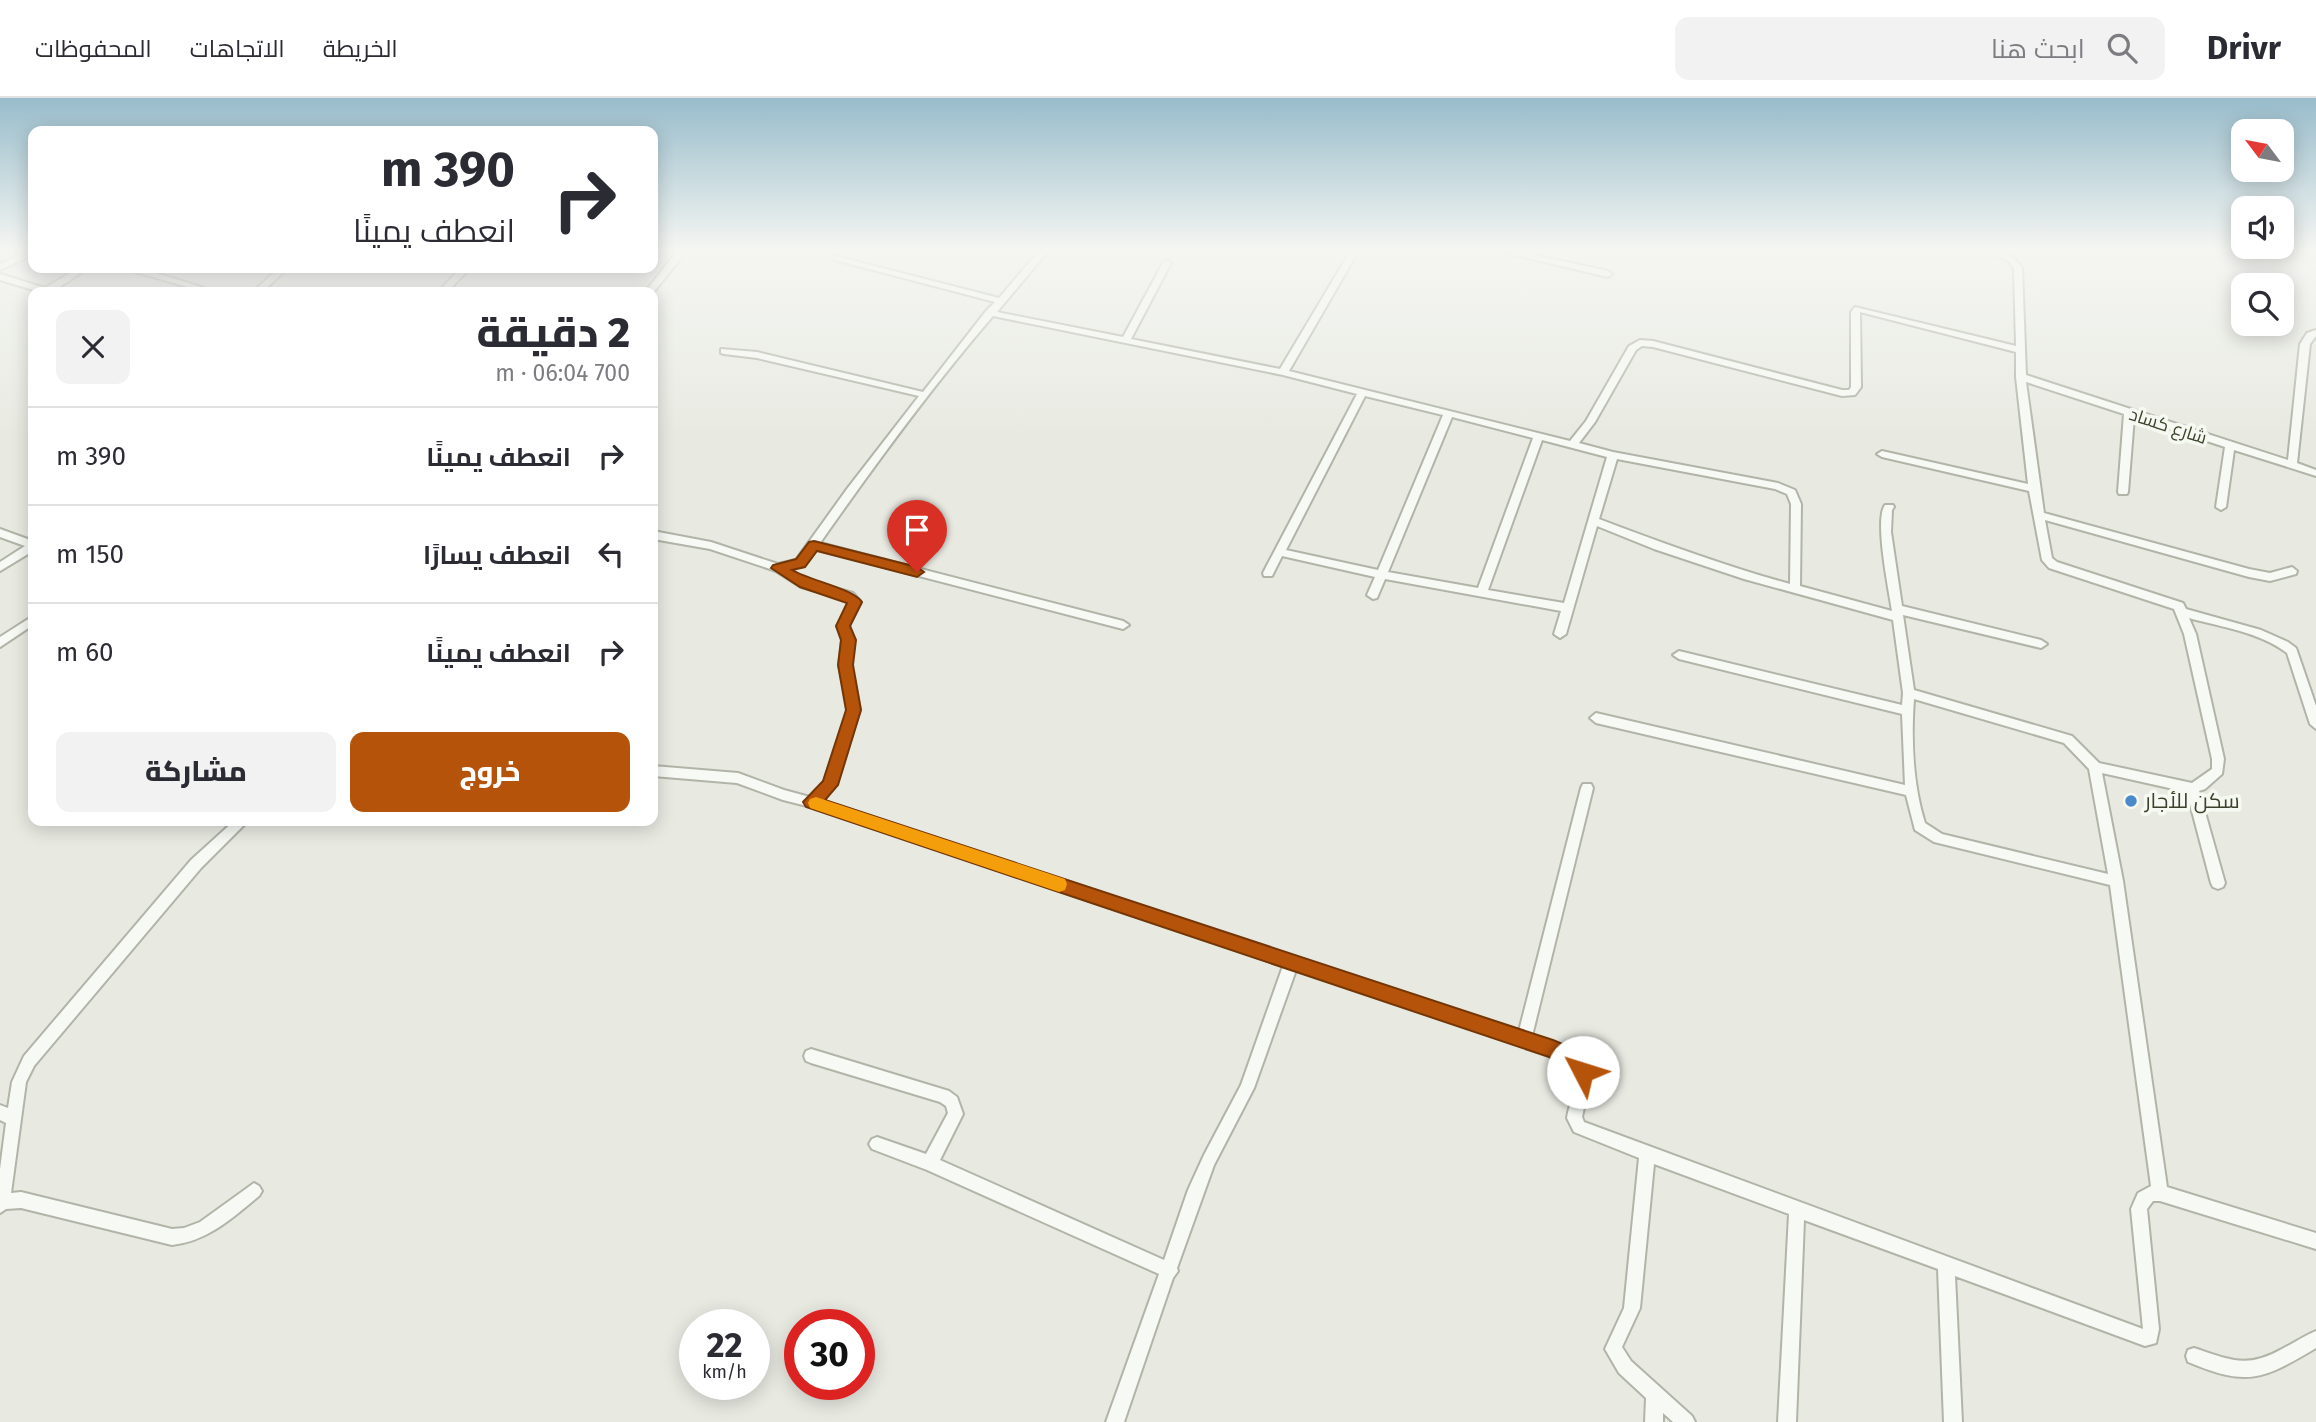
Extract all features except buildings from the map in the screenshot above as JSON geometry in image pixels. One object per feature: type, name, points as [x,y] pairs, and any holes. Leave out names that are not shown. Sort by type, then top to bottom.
[{"type":"street","points":[[1126,339],[1141,312]]},
{"type":"street","points":[[1283,373],[1319,312]]},
{"type":"street","points":[[1572,445],[1590,422],[1632,348],[1640,343],[1653,344],[1842,393],[1852,393],[1856,387],[1855,312]]},
{"type":"street","points":[[1869,312],[2020,350]]},
{"type":"street","points":[[2019,312],[2021,377],[2044,550],[2051,564],[2178,604],[2218,759],[2218,771],[2202,785],[2192,788],[2095,767]]},
{"type":"street","points":[[778,568],[800,563],[851,492],[989,313],[1283,373],[1613,455],[1768,483],[1791,492],[1796,504],[1795,588]]},
{"type":"street","points":[[2292,466],[2305,344],[2310,335],[2316,333]]},
{"type":"street","points":[[724,351],[757,355],[925,395]]},
{"type":"street","name":"شارع كساد","points":[[2021,377],[2316,473]]},
{"type":"street","points":[[1268,573],[1362,393]]},
{"type":"street","points":[[2123,492],[2129,413]]},
{"type":"street","points":[[1373,595],[1448,415]]},
{"type":"street","points":[[1482,592],[1538,437]]},
{"type":"street","points":[[2221,507],[2230,445]]},
{"type":"street","points":[[1882,454],[2034,489]]},
{"type":"street","points":[[1560,634],[1613,455]]},
{"type":"street","points":[[1889,507],[1886,524],[1909,693],[1907,711],[1913,792],[1920,826],[1939,838],[2116,881]]},
{"type":"street","points":[[2039,514],[2249,573],[2270,577],[2292,571]]},
{"type":"street","points":[[1594,522],[1675,552],[1795,588],[2041,644]]},
{"type":"street","points":[[0,533],[28,543]]},
{"type":"street","points":[[658,536],[711,546],[778,568],[805,584],[849,596],[855,602],[843,626],[848,640],[845,665],[853,710],[830,785],[811,802]]},
{"type":"street","points":[[814,545],[1123,625]]},
{"type":"street","points":[[0,568],[28,548]]},
{"type":"street","points":[[1280,552],[1380,574],[1568,608]]},
{"type":"street","points":[[2182,612],[2272,639],[2288,647],[2292,651],[2316,724]]},
{"type":"street","points":[[0,643],[28,623]]},
{"type":"street","points":[[1679,655],[1907,711]]},
{"type":"street","points":[[1909,693],[2068,739],[2095,767],[2116,881],[2160,1193]]},
{"type":"street","points":[[1596,718],[1913,792]]},
{"type":"street","points":[[658,771],[738,778],[1570,1055],[1581,1065],[1583,1080],[1574,1118],[1579,1127],[1647,1155],[2138,1336],[2150,1337],[2139,1209],[2143,1198],[2151,1193],[2160,1193],[2316,1241]]},
{"type":"street","points":[[2192,788],[2218,883]]},
{"type":"street","points":[[1524,1040],[1587,789]]},
{"type":"street","points":[[237,826],[196,864],[29,1061],[7,1116],[1,1203],[21,1200],[172,1237],[187,1236],[213,1223],[254,1191]]},
{"type":"street","points":[[1115,1422],[1170,1271],[1196,1190],[1247,1088],[1291,963]]},
{"type":"street","points":[[811,1056],[944,1096],[952,1102],[956,1114],[930,1163]]},
{"type":"street","points":[[877,1144],[930,1163],[1170,1271]]},
{"type":"street","points":[[1647,1155],[1632,1308],[1613,1349],[1625,1367],[1686,1422]]},
{"type":"street","points":[[1787,1422],[1797,1209]]},
{"type":"street","points":[[1946,1263],[1954,1422]]},
{"type":"street","points":[[2194,1356],[2242,1370],[2252,1370],[2281,1359],[2316,1339]]},
{"type":"street","points":[[1654,1422],[1655,1396]]},
{"type":"slow traffic","points":[[816,803],[1059,884]]},
{"type":"place","name":"سكن للأجار","points":[[2131,801]]},
{"type":"route","points":[[917,572],[814,545],[794,567],[778,568],[805,584],[849,596],[855,602],[843,626],[848,636],[845,665],[852,697],[850,727],[830,785],[821,796],[811,802],[1553,1049],[1577,1059],[1583,1072]]}]
